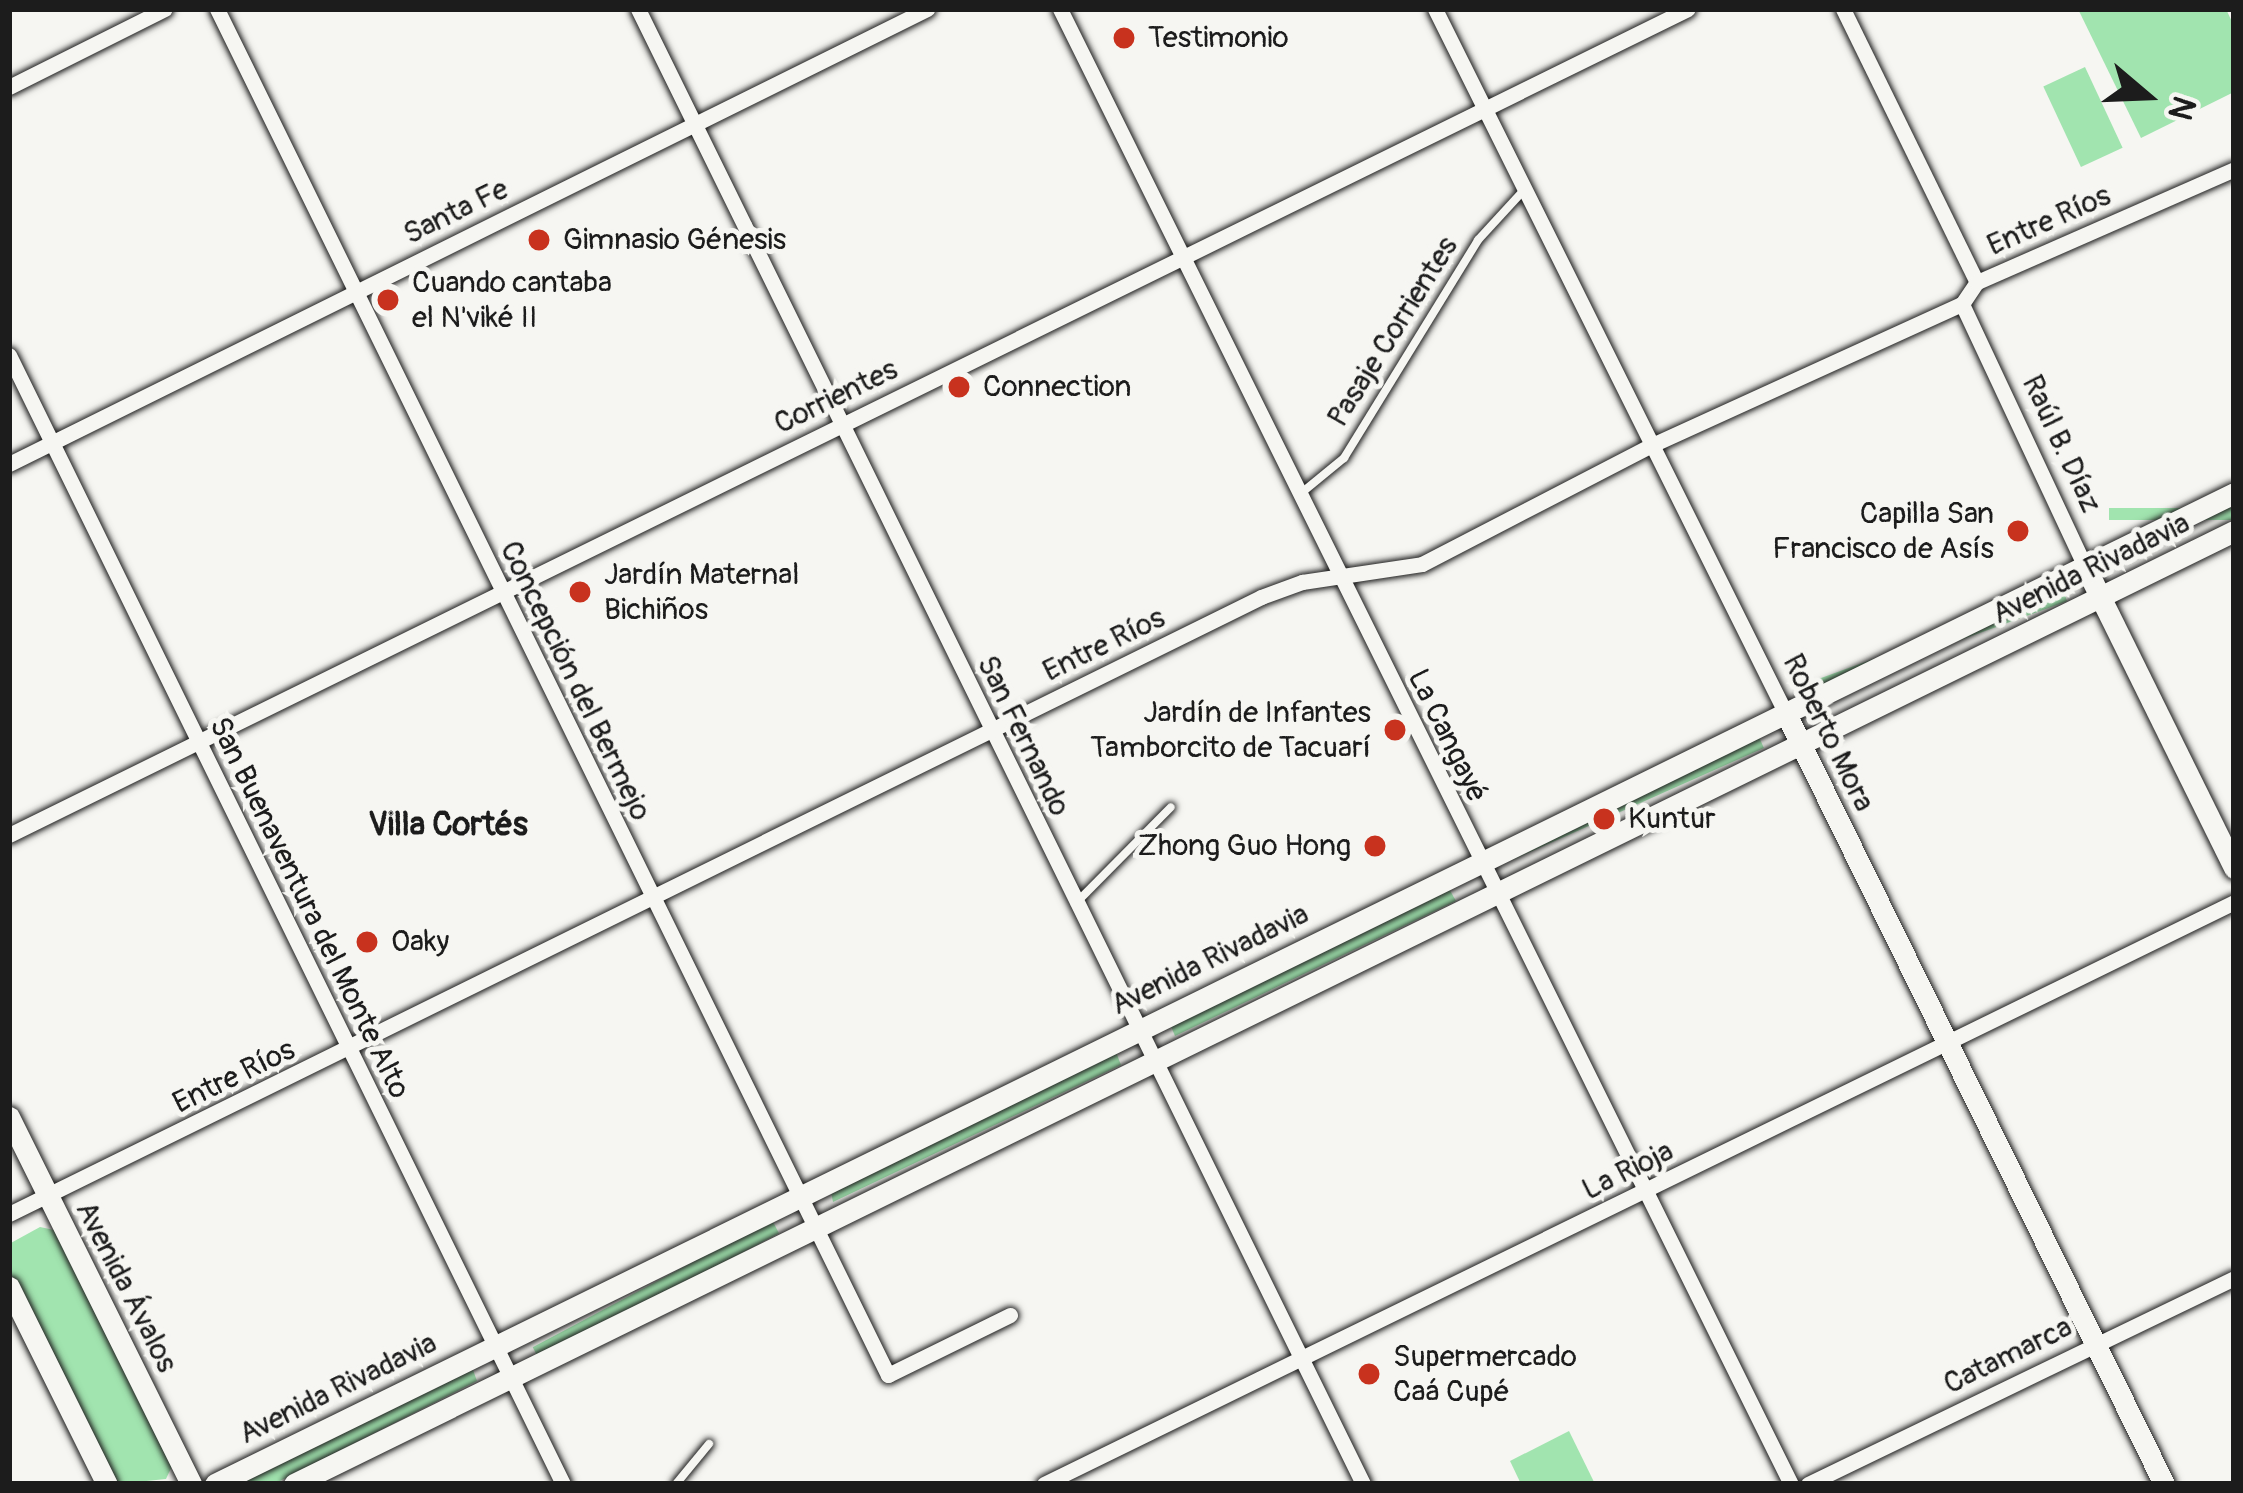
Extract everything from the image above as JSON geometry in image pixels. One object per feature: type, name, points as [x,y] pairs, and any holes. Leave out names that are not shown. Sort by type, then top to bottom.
[{"type":"street","points":[[9,87],[165,9]]},
{"type":"street","name":"Concepción del Bermejo","points":[[217,9],[796,1201],[888,1376],[1010,1315]]},
{"type":"street","name":"San Fernando","points":[[638,9],[1363,1484]]},
{"type":"street","name":"Santa Fe","points":[[9,464],[927,9]]},
{"type":"street","name":"La Cangayé","points":[[1060,9],[1790,1484]]},
{"type":"street","name":"Roberto Mora","points":[[1435,9],[2164,1484]]},
{"type":"street","name":"Corrientes","points":[[9,835],[1688,9]]},
{"type":"street","points":[[1843,9],[1977,282]]},
{"type":"street","name":"Entre Ríos","points":[[9,1214],[350,1051],[1262,597],[1339,577],[1422,564],[1652,445],[1962,304],[1977,282],[2234,169]]},
{"type":"street","name":"Raúl B. Díaz","points":[[1962,304],[2234,868]]},
{"type":"street","name":"San Buenaventura del Monte Alto","points":[[9,355],[562,1484]]},
{"type":"street","name":"Avenida Rivadavia","points":[[215,1484],[2234,493]]},
{"type":"street","name":"Avenida Rivadavia","points":[[294,1484],[809,1226],[1154,1062],[2234,531]]},
{"type":"street","name":"La Rioja","points":[[1043,1484],[2234,902]]},
{"type":"street","name":"Avenida Ávalos","points":[[9,1117],[191,1484]]},
{"type":"street","name":"Catamarca","points":[[1808,1484],[2234,1278]]},
{"type":"street","points":[[9,1287],[107,1484]]},
{"type":"lane","name":"Pasaje Corrientes","points":[[1300,494],[1344,458],[1478,240],[1523,190]]},
{"type":"lane","points":[[1075,904],[1172,807]]},
{"type":"lane","points":[[676,1484],[709,1444]]},
{"type":"green space","points":[[2078,9],[2226,9],[2234,26],[2234,92],[2141,138]]},
{"type":"green space","points":[[2085,67],[2123,148],[2081,167],[2043,86]]},
{"type":"green space","points":[[2109,508],[2234,508],[2234,520],[2109,520]]},
{"type":"green space","points":[[2063,590],[2067,601],[1809,695],[1805,684]]},
{"type":"green space","points":[[1759,737],[1764,748],[1512,860],[1507,849]]},
{"type":"green space","points":[[1448,887],[1456,901],[1175,1036],[1170,1024]]},
{"type":"green space","points":[[1116,1052],[1121,1065],[833,1202],[831,1192]]},
{"type":"green space","points":[[772,1220],[779,1233],[540,1360],[533,1347]]},
{"type":"green space","points":[[40,1227],[54,1230],[172,1466],[166,1479],[117,1484],[9,1270],[9,1244]]},
{"type":"green space","points":[[472,1367],[477,1381],[274,1484],[230,1484]]},
{"type":"green space","points":[[1569,1431],[1595,1484],[1521,1484],[1510,1461]]},
{"type":"place","name":"Testimonio","points":[[1124,38]]},
{"type":"place","name":"Gimnasio Génesis","points":[[539,240]]},
{"type":"place","name":"Cuando cantaba el N'viké II","points":[[388,300]]},
{"type":"place","name":"Connection","points":[[959,387]]},
{"type":"place","name":"Capilla San Francisco de Asís","points":[[2018,531]]},
{"type":"place","name":"Jardín Maternal Bichiños","points":[[580,592]]},
{"type":"place","name":"Jardín de Infantes Tamborcito de Tacuarí","points":[[1395,730]]},
{"type":"place","name":"Kuntur","points":[[1604,819]]},
{"type":"place","name":"Zhong Guo Hong","points":[[1375,846]]},
{"type":"place","name":"Oaky","points":[[367,942]]},
{"type":"place","name":"Supermercado Caá Cupé","points":[[1369,1374]]},
{"type":"district","name":"Villa Cortés","points":[[448,825]]}]
